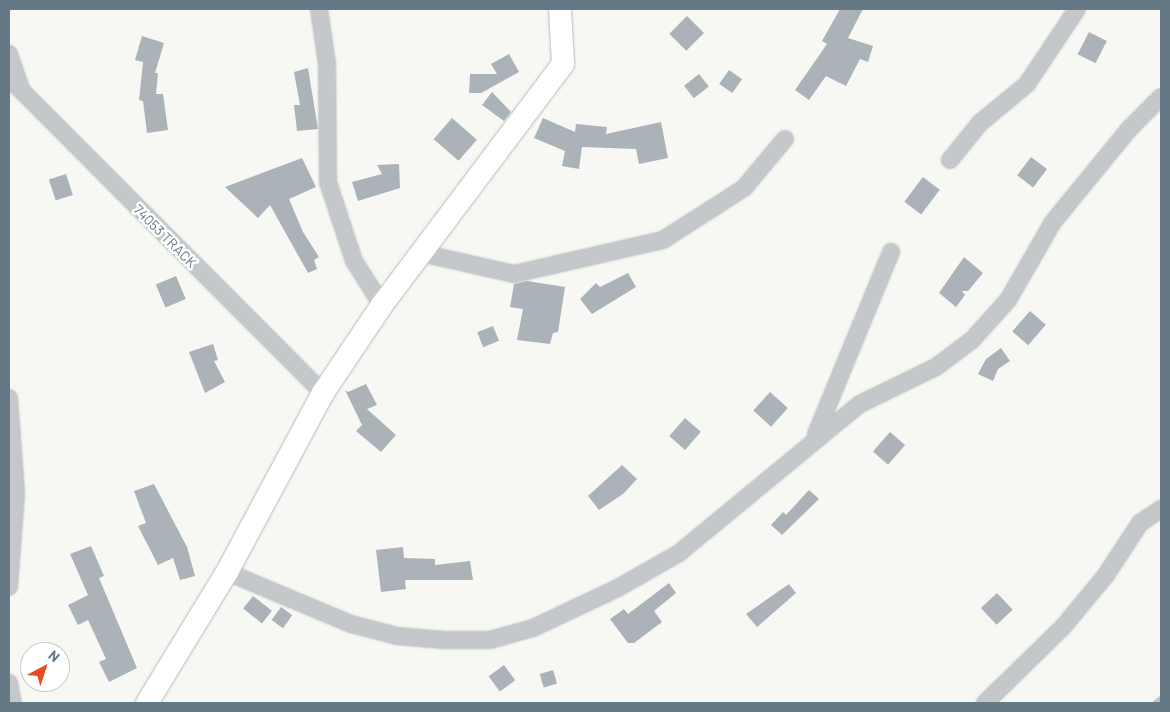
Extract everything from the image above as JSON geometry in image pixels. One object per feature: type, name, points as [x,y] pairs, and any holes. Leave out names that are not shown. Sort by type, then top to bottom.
[{"type":"street","points":[[319,9],[327,64],[328,182],[354,261],[382,305]]},
{"type":"street","points":[[147,703],[227,572],[323,393],[382,305],[563,64],[560,9]]},
{"type":"street","points":[[950,160],[980,122],[1026,84],[1076,9]]},
{"type":"street","points":[[9,54],[22,91]]},
{"type":"street","name":"74053 TRACK","points":[[9,78],[323,393]]},
{"type":"street","points":[[227,572],[351,624],[397,636],[490,640],[533,628],[616,589],[678,553],[860,404],[936,367],[972,340],[1008,300],[1053,222],[1129,129],[1161,97]]},
{"type":"street","points":[[421,253],[514,274],[663,240],[744,188],[785,138]]},
{"type":"street","points":[[815,439],[891,252]]},
{"type":"street","points":[[9,398],[16,494],[9,587]]},
{"type":"street","points":[[985,703],[1063,627],[1106,575],[1140,523],[1161,509]]},
{"type":"street","points":[[9,683],[13,703]]},
{"type":"building","points":[[840,9],[863,9],[848,38],[873,46],[868,62],[860,59],[846,86],[826,76],[809,100],[795,90],[827,44],[822,41]]},
{"type":"building","points":[[687,16],[704,33],[686,51],[669,34]]},
{"type":"building","points":[[1089,32],[1107,41],[1095,63],[1078,54]]},
{"type":"building","points":[[142,36],[164,43],[155,73],[158,73],[156,94],[163,94],[168,130],[147,133],[143,101],[139,100],[143,62],[135,60]]},
{"type":"building","points":[[509,54],[519,72],[481,93],[469,93],[470,74],[497,74],[491,64]]},
{"type":"building","points":[[308,68],[318,129],[297,131],[294,105],[300,105],[294,72]]},
{"type":"building","points":[[729,70],[742,79],[732,93],[719,84]]},
{"type":"building","points":[[699,74],[709,87],[694,98],[684,86]]},
{"type":"building","points":[[492,92],[511,112],[504,121],[482,105]]},
{"type":"building","points":[[452,118],[477,140],[459,161],[434,139]]},
{"type":"building","points":[[543,118],[575,132],[576,124],[607,127],[606,134],[661,122],[668,158],[639,164],[636,149],[582,147],[579,169],[562,166],[565,151],[534,138]]},
{"type":"building","points":[[1031,157],[1047,169],[1033,187],[1017,175]]},
{"type":"building","points":[[302,158],[316,187],[289,199],[303,232],[319,257],[314,260],[317,269],[308,273],[270,205],[258,218],[225,187]]},
{"type":"building","points":[[399,164],[400,188],[358,201],[352,182],[382,174],[377,165]]},
{"type":"building","points":[[66,174],[73,195],[56,200],[49,180]]},
{"type":"building","points":[[923,177],[940,190],[921,214],[904,202]]},
{"type":"building","points":[[964,257],[983,273],[968,291],[962,291],[965,295],[956,307],[939,293]]},
{"type":"building","points":[[628,273],[636,287],[592,314],[580,299],[596,283],[600,287]]},
{"type":"building","points":[[176,276],[186,299],[166,308],[156,285]]},
{"type":"building","points":[[527,281],[565,287],[558,332],[553,333],[550,344],[517,340],[523,309],[510,307],[514,284]]},
{"type":"building","points":[[1030,311],[1046,325],[1028,345],[1012,331]]},
{"type":"building","points":[[493,326],[499,341],[483,347],[477,332]]},
{"type":"building","points":[[213,344],[218,360],[214,361],[225,382],[205,393],[189,352]]},
{"type":"building","points":[[1001,348],[1010,361],[998,369],[993,381],[978,374],[986,359]]},
{"type":"building","points":[[366,384],[377,405],[367,409],[396,435],[381,452],[356,431],[362,425],[345,390],[348,392]]},
{"type":"building","points":[[770,392],[788,408],[771,427],[753,411]]},
{"type":"building","points":[[685,418],[701,432],[685,450],[669,436]]},
{"type":"building","points":[[890,432],[905,445],[888,465],[873,452]]},
{"type":"building","points":[[622,465],[637,479],[623,494],[599,510],[588,496]]},
{"type":"building","points":[[154,484],[187,547],[195,576],[180,580],[173,558],[158,565],[138,526],[146,523],[134,491]]},
{"type":"building","points":[[809,490],[819,499],[782,535],[771,525],[783,512],[786,515]]},
{"type":"building","points":[[91,546],[104,576],[99,578],[137,668],[109,682],[99,662],[106,659],[88,620],[78,625],[68,605],[88,595],[70,554]]},
{"type":"building","points":[[403,547],[404,558],[435,559],[435,565],[470,561],[473,580],[405,580],[406,589],[381,592],[376,550]]},
{"type":"building","points":[[669,583],[676,593],[654,611],[662,622],[634,643],[628,643],[610,619],[624,609],[628,614]]},
{"type":"building","points":[[789,584],[796,593],[757,627],[746,614]]},
{"type":"building","points":[[997,593],[1013,610],[997,625],[981,608]]},
{"type":"building","points":[[253,596],[272,611],[262,623],[243,609]]},
{"type":"building","points":[[281,607],[292,615],[283,628],[272,620]]},
{"type":"building","points":[[504,665],[515,680],[500,692],[489,676]]},
{"type":"building","points":[[553,670],[557,683],[544,687],[540,674]]},
{"type":"waterway","points":[[1156,703],[1161,699]]}]
